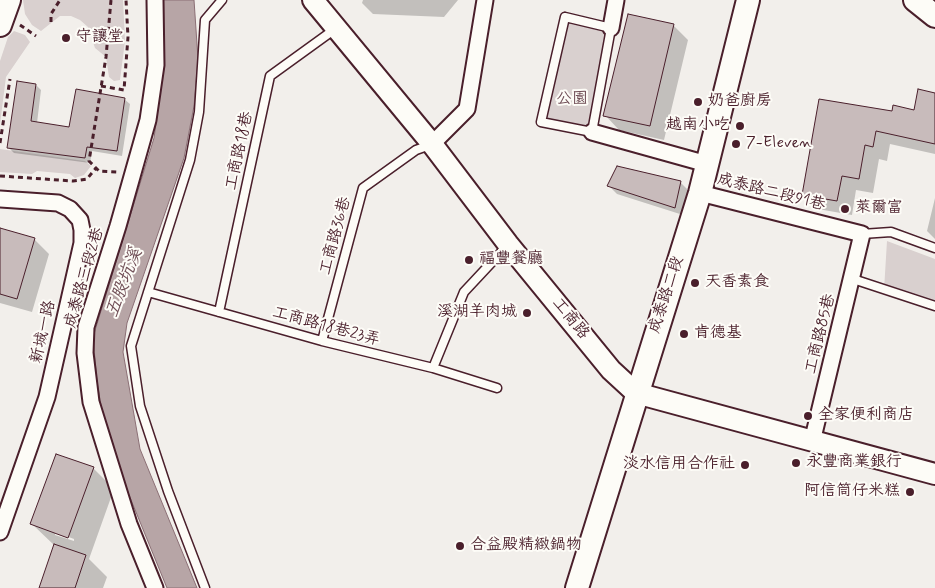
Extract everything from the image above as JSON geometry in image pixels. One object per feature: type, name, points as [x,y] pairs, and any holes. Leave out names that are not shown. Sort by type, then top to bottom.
[{"type":"main road","points":[[0,25],[9,0]]},
{"type":"main road","name":"成泰路二段","points":[[577,588],[636,393],[700,193],[748,0]]},
{"type":"main road","points":[[915,0],[935,16]]},
{"type":"street","name":"成泰路三段2巷","points":[[155,588],[129,524],[91,402],[86,353],[86,327],[148,120],[156,65],[156,0]]},
{"type":"street","name":"工商路","points":[[313,0],[432,144],[508,244],[611,370],[636,393],[935,474]]},
{"type":"street","points":[[432,144],[466,109],[485,0]]},
{"type":"street","points":[[611,28],[616,0]]},
{"type":"street","points":[[592,132],[707,164]]},
{"type":"street","name":"成泰路二段91巷","points":[[700,193],[862,234]]},
{"type":"street","name":"新城一路","points":[[0,200],[58,203],[70,209],[80,220],[82,230],[82,243],[47,397],[0,532]]},
{"type":"street","name":"工商路85巷","points":[[812,442],[853,279],[862,234]]},
{"type":"lane","points":[[205,588],[168,492],[140,406],[132,346],[190,160],[199,112],[206,20],[222,0]]},
{"type":"lane","points":[[565,17],[611,28],[592,132],[541,122],[565,17]]},
{"type":"lane","name":"工商路18巷","points":[[219,312],[270,76],[336,28]]},
{"type":"lane","name":"工商路36巷","points":[[322,341],[363,188],[416,150],[432,144]]},
{"type":"lane","points":[[862,234],[891,232],[935,248]]},
{"type":"lane","points":[[433,368],[464,292],[508,244]]},
{"type":"lane","points":[[853,279],[935,306]]},
{"type":"lane","name":"工商路18巷23弄","points":[[148,292],[322,341],[433,368],[497,388]]},
{"type":"path","points":[[51,22],[51,14],[60,0]]},
{"type":"path","points":[[110,0],[110,26],[90,161],[99,171],[133,172]]},
{"type":"path","points":[[101,86],[124,90],[128,38],[126,0]]},
{"type":"path","points":[[0,143],[10,79]]},
{"type":"path","points":[[0,176],[73,181],[87,179],[96,168]]},
{"type":"green space","points":[[23,0],[123,0],[125,41],[120,80],[114,81],[109,77],[106,57],[95,48],[88,27],[80,20],[71,16],[60,16],[41,31],[32,25],[25,14]]},
{"type":"green space","name":"公園","points":[[565,17],[611,28],[592,132],[541,122]]},
{"type":"green space","points":[[14,31],[25,35],[30,42],[6,77],[0,124],[0,61],[8,37]]},
{"type":"green space","points":[[0,149],[85,161],[91,166],[84,175],[75,178],[70,174],[37,171],[32,174],[0,172]]},
{"type":"green space","points":[[887,241],[935,259],[935,307],[884,290]]},
{"type":"water","name":"五股坑溪","points":[[162,0],[194,0],[198,59],[194,106],[184,158],[127,323],[123,352],[140,449],[197,588],[167,588],[129,495],[105,429],[97,382],[93,337],[154,138],[163,72]]},
{"type":"building","points":[[628,14],[674,24],[650,126],[603,116]]},
{"type":"building","points":[[17,81],[36,84],[31,121],[69,127],[76,89],[125,98],[117,151],[87,147],[85,158],[7,148]]},
{"type":"building","points":[[918,89],[935,93],[935,144],[876,131],[873,147],[865,145],[859,179],[842,176],[837,201],[802,195],[819,99],[892,111],[893,105],[914,110]]},
{"type":"building","points":[[617,166],[681,181],[675,208],[607,186]]},
{"type":"building","points":[[0,228],[35,238],[17,299],[0,294]]},
{"type":"building","points":[[56,454],[94,467],[68,538],[30,524]]},
{"type":"building","points":[[54,544],[86,555],[75,588],[39,588]]},
{"type":"place","name":"守讓堂","points":[[66,38]]},
{"type":"place","name":"奶爸廚房","points":[[698,102]]},
{"type":"place","name":"越南小吃","points":[[740,126]]},
{"type":"place","name":"7-Eleven","points":[[736,144]]},
{"type":"place","name":"萊爾富","points":[[845,209]]},
{"type":"place","name":"福豐餐廳","points":[[469,260]]},
{"type":"place","name":"天香素食","points":[[695,283]]},
{"type":"place","name":"溪湖羊肉城","points":[[527,313]]},
{"type":"place","name":"肯德基","points":[[684,334]]},
{"type":"place","name":"全家便利商店","points":[[808,416]]},
{"type":"place","name":"永豐商業銀行","points":[[796,463]]},
{"type":"place","name":"淡水信用合作社","points":[[745,465]]},
{"type":"place","name":"阿信筒仔米糕","points":[[910,492]]},
{"type":"place","name":"合益殿精緻鍋物","points":[[460,546]]}]
